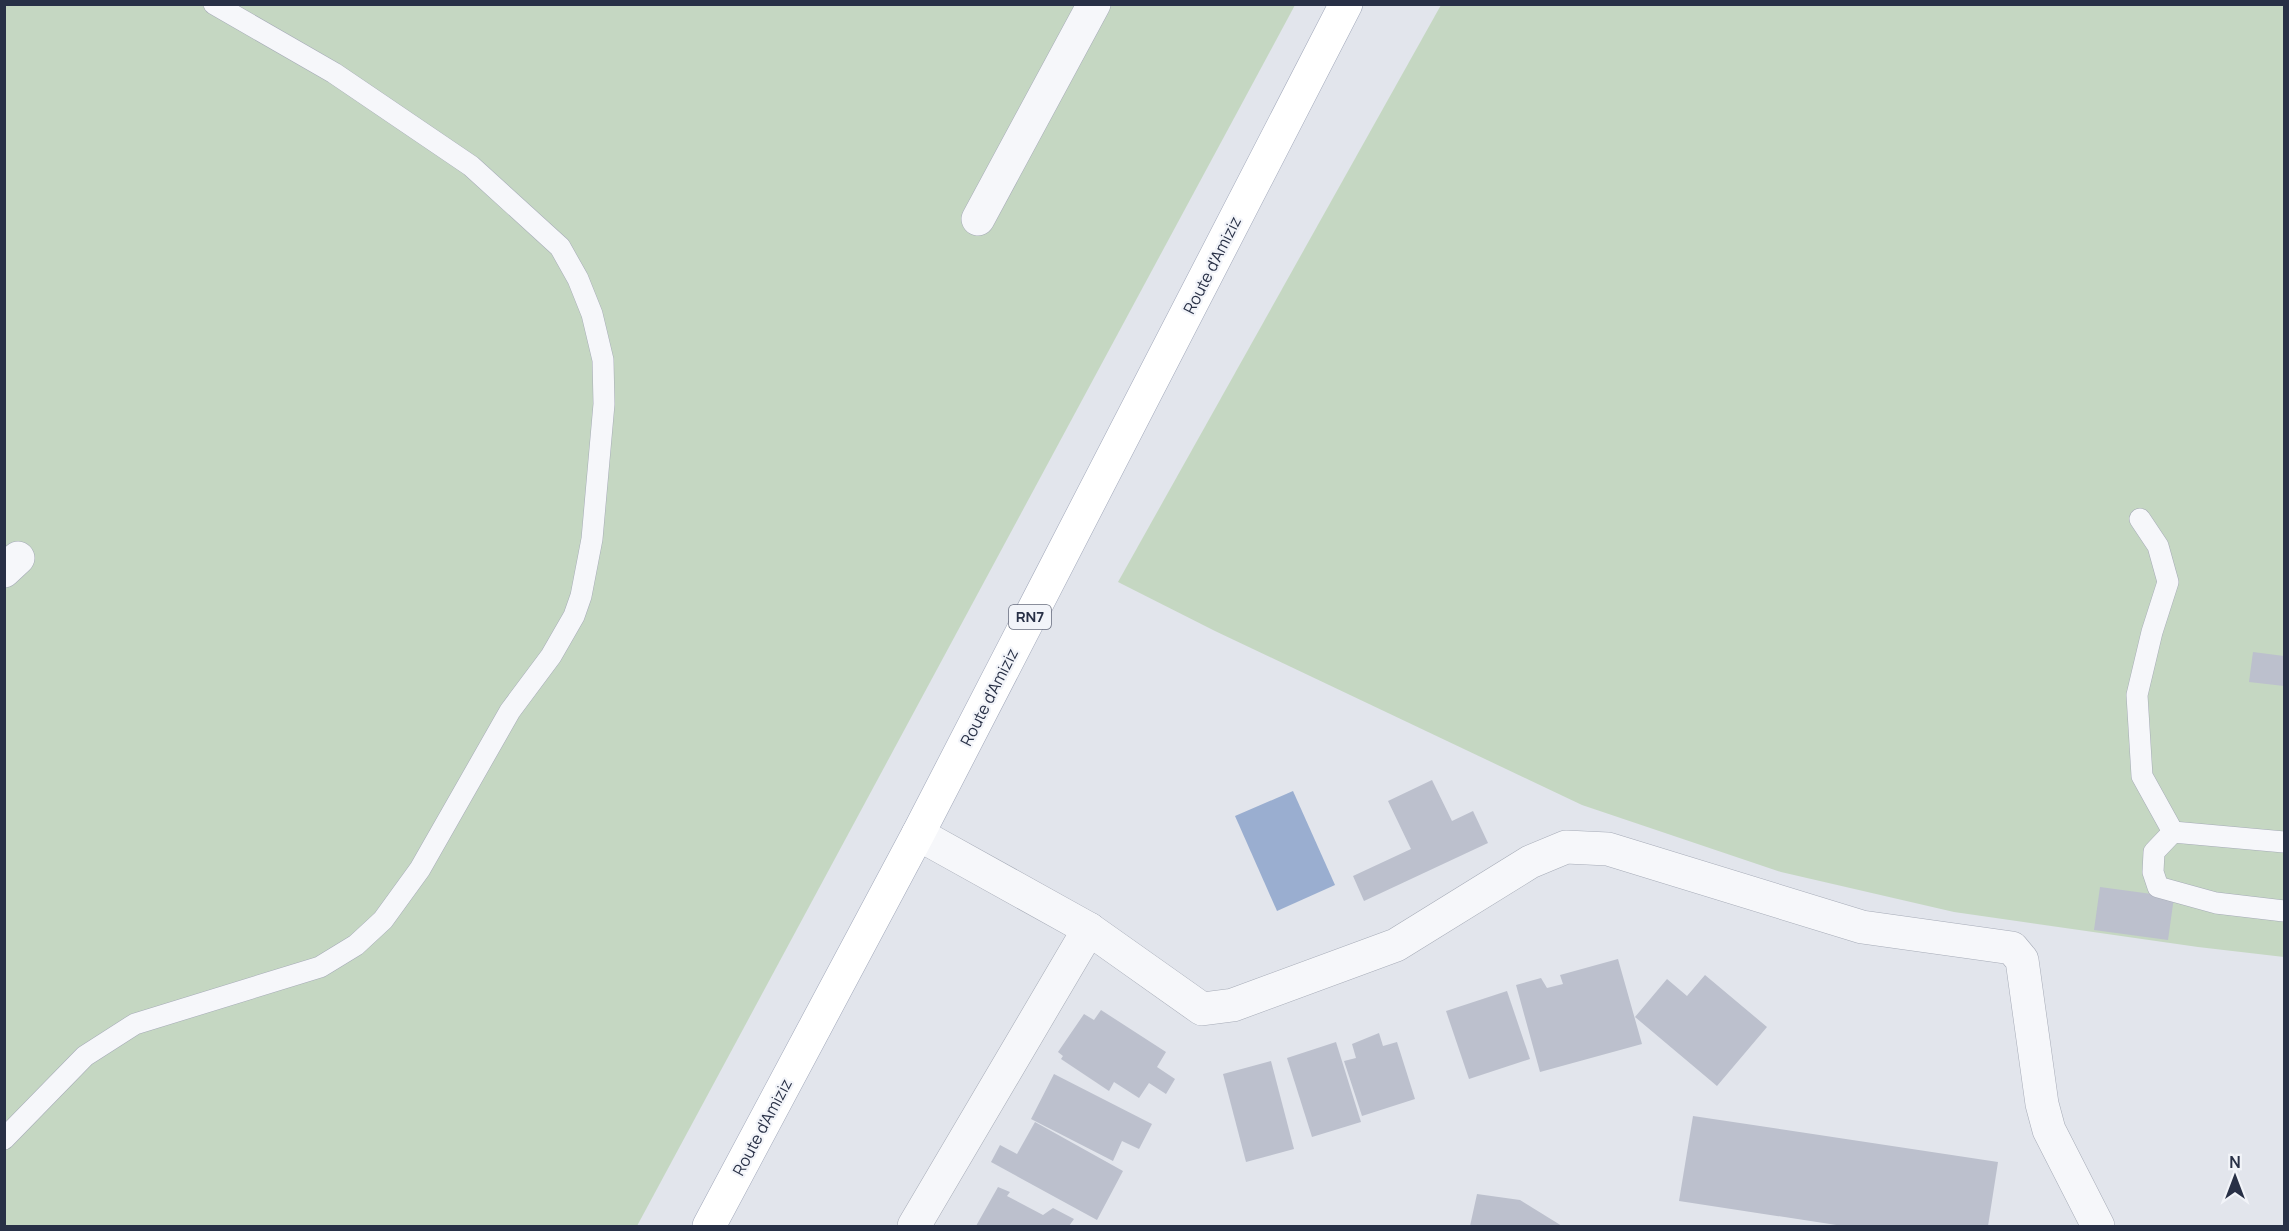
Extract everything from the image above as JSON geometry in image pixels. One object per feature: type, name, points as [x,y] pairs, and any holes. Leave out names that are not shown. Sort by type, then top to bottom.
[{"type":"main road","name":"Route d'Amiziz","points":[[709,1227],[918,834],[1346,4]]},
{"type":"street","points":[[978,219],[1094,4]]},
{"type":"street","points":[[918,834],[1089,929],[1202,1009],[1233,1005],[1396,945],[1530,862],[1566,847],[1608,849],[1862,927],[2012,948],[2022,960],[2042,1104],[2049,1130],[2098,1227]]},
{"type":"street","points":[[914,1227],[1089,929]]},
{"type":"lane","points":[[4,1139],[86,1056],[135,1024],[320,967],[356,945],[383,920],[420,869],[510,711],[551,656],[574,616],[581,596],[590,550],[604,404],[603,360],[592,314],[578,279],[560,248],[471,166],[334,73],[214,4]]},
{"type":"lane","points":[[2140,519],[2158,546],[2168,582],[2152,632],[2137,695],[2142,776],[2173,832]]},
{"type":"lane","points":[[2173,832],[2284,842]]},
{"type":"lane","points":[[2173,832],[2154,852],[2153,872],[2158,887],[2216,903],[2284,911]]},
{"type":"green space","points":[[5,5],[1295,5],[637,1226],[5,1226]]},
{"type":"green space","points":[[1441,5],[2284,5],[2284,957],[1954,912],[1781,872],[1582,805],[1215,631],[1118,582]]},
{"type":"water","points":[[1293,791],[1335,885],[1277,911],[1235,816]]},
{"type":"building","points":[[2253,652],[2284,656],[2284,686],[2249,682]]},
{"type":"building","points":[[1432,780],[1452,821],[1473,811],[1488,843],[1364,901],[1353,876],[1411,849],[1388,801]]},
{"type":"building","points":[[2100,887],[2174,897],[2168,940],[2094,930]]},
{"type":"building","points":[[1618,959],[1642,1044],[1540,1072],[1516,985],[1541,978],[1547,988],[1563,984],[1560,975]]},
{"type":"building","points":[[1705,975],[1767,1027],[1717,1086],[1635,1017],[1667,979],[1687,996]]},
{"type":"building","points":[[1507,991],[1530,1059],[1469,1079],[1446,1011]]},
{"type":"building","points":[[1101,1010],[1166,1052],[1157,1067],[1175,1079],[1166,1094],[1149,1083],[1139,1098],[1114,1082],[1109,1091],[1061,1059],[1063,1056],[1058,1052],[1084,1014],[1094,1020]]},
{"type":"building","points":[[1379,1033],[1383,1046],[1397,1042],[1415,1099],[1362,1116],[1344,1061],[1356,1058],[1352,1044]]},
{"type":"building","points":[[1336,1042],[1361,1122],[1312,1137],[1287,1058]]},
{"type":"building","points":[[1271,1061],[1294,1149],[1246,1162],[1223,1074]]},
{"type":"building","points":[[1054,1074],[1152,1124],[1139,1149],[1122,1141],[1113,1161],[1031,1119]]},
{"type":"building","points":[[1693,1116],[1998,1162],[1988,1226],[1843,1226],[1679,1201]]},
{"type":"building","points":[[1035,1122],[1123,1171],[1097,1220],[991,1162],[1000,1145],[1017,1154]]},
{"type":"building","points":[[998,1187],[1010,1192],[1007,1196],[1043,1215],[1053,1208],[1074,1219],[1069,1226],[976,1226]]},
{"type":"building","points":[[1477,1194],[1520,1200],[1562,1226],[1470,1226]]}]
